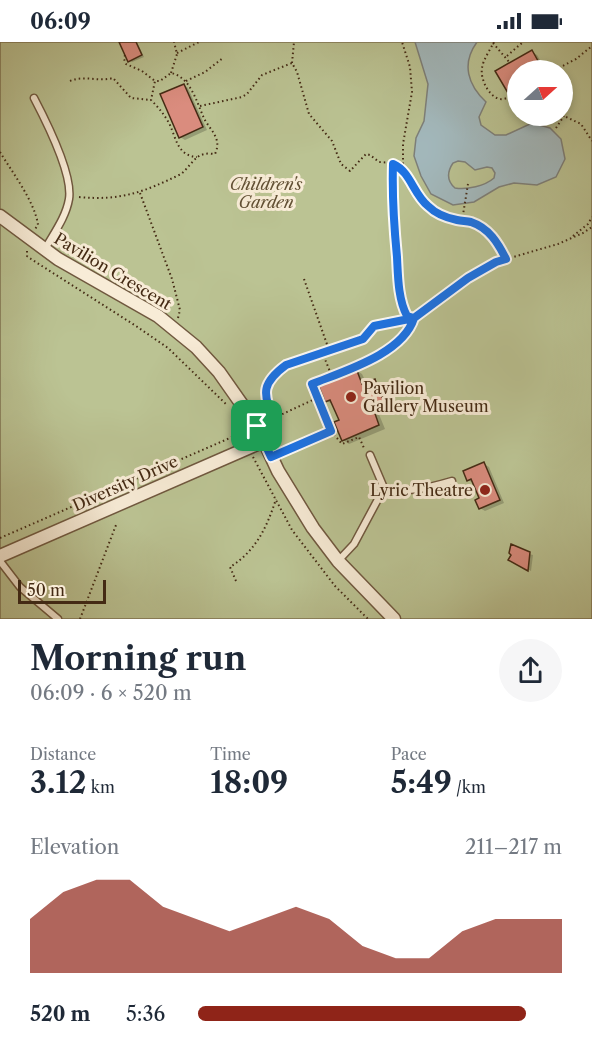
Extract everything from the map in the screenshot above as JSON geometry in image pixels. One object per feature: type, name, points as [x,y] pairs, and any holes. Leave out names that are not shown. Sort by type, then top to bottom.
[{"type":"street","name":"Pavilion Crescent","points":[[0,216],[45,249],[95,281],[145,308],[196,347],[213,366],[257,426],[271,457],[313,528],[338,561],[394,619]]},
{"type":"street","name":"Diversity Drive","points":[[0,556],[264,441]]},
{"type":"lane","points":[[34,98],[64,163],[70,195],[60,224],[45,249]]},
{"type":"lane","points":[[370,455],[384,488]]},
{"type":"lane","points":[[384,488],[400,491],[423,490],[452,481]]},
{"type":"lane","points":[[338,561],[354,544],[384,488]]},
{"type":"lane","points":[[0,561],[26,593],[58,619]]},
{"type":"path","points":[[125,55],[126,64],[142,71],[155,81],[160,81],[171,73],[177,53],[174,42]]},
{"type":"path","points":[[177,53],[199,42]]},
{"type":"path","points":[[294,42],[292,63],[297,72],[309,114],[332,141],[345,169],[350,171],[354,169],[366,154],[379,162],[403,168]]},
{"type":"path","points":[[402,42],[410,67],[412,92],[403,144],[403,168],[420,198],[430,209],[441,215],[471,222],[486,230],[498,244],[506,259]]},
{"type":"path","points":[[507,57],[523,42]]},
{"type":"path","points":[[507,99],[494,97],[486,86],[481,71],[494,43],[508,60]]},
{"type":"path","points":[[573,61],[592,46]]},
{"type":"path","points":[[186,81],[205,72],[223,58]]},
{"type":"path","points":[[200,106],[242,97],[262,75],[292,63]]},
{"type":"path","points":[[70,81],[78,78],[102,81],[113,78],[131,98],[151,100],[163,112],[183,152],[197,157],[215,154],[218,148],[215,134],[202,116],[200,106],[186,81],[171,73]]},
{"type":"path","points":[[151,100],[155,81]]},
{"type":"path","points":[[573,120],[581,124],[592,141]]},
{"type":"path","points":[[0,152],[37,218],[38,225],[30,238],[26,253],[31,260],[168,348],[230,408]]},
{"type":"path","points":[[70,195],[116,197],[140,193],[188,170],[197,157]]},
{"type":"path","points":[[393,164],[393,202],[399,284],[404,310],[407,316],[414,318]]},
{"type":"path","points":[[462,221],[468,184]]},
{"type":"path","points":[[140,193],[172,279],[180,310],[175,329]]},
{"type":"path","points":[[571,238],[588,224],[592,217]]},
{"type":"path","points":[[274,418],[266,397],[266,386],[271,376],[286,365],[363,339],[374,326],[414,318],[468,278],[496,262],[571,238],[592,227]]},
{"type":"path","points":[[304,279],[329,350]]},
{"type":"path","points":[[364,447],[359,437],[342,444],[331,431],[312,384],[359,365],[389,348],[411,328],[414,318]]},
{"type":"path","points":[[322,352],[332,376]]},
{"type":"path","points":[[0,538],[317,398]]},
{"type":"path","points":[[271,457],[331,431]]},
{"type":"path","points":[[255,464],[292,530],[336,586],[368,619]]},
{"type":"path","points":[[236,580],[230,567],[241,560],[256,544],[270,518],[276,499]]},
{"type":"path","points":[[80,619],[116,525]]},
{"type":"green space","name":"Children's Garden","points":[[0,42],[592,42],[592,619],[0,619]]},
{"type":"water","points":[[415,42],[477,42],[469,58],[468,66],[475,89],[486,102],[479,117],[481,125],[495,135],[506,135],[526,126],[550,128],[561,139],[565,159],[556,177],[537,185],[514,183],[499,187],[474,202],[453,205],[431,194],[414,156],[416,138],[424,121],[428,84]],"holes":[[[458,161],[465,162],[475,170],[492,168],[495,173],[494,178],[476,187],[465,188],[455,188],[449,179],[453,163]]]},
{"type":"building","points":[[119,42],[136,42],[142,55],[128,62]]},
{"type":"building","points":[[532,50],[538,60],[514,60]]},
{"type":"building","points":[[507,64],[507,91],[495,71]]},
{"type":"building","points":[[184,84],[203,127],[179,138],[160,94]]},
{"type":"building","points":[[356,368],[362,384],[375,379],[377,385],[380,384],[386,388],[385,395],[382,397],[385,403],[373,408],[379,425],[342,441],[334,422],[339,420],[330,400],[325,402],[318,384]]},
{"type":"building","name":"Lyric Theatre","points":[[484,462],[500,500],[479,509],[475,500],[479,498],[471,479],[467,481],[463,471]]},
{"type":"building","points":[[511,544],[530,552],[528,571],[508,560],[511,555],[509,553]]},
{"type":"place","name":"Pavilion Gallery Museum","points":[[351,397]]},
{"type":"place","name":"Lyric Theatre","points":[[485,490]]},
{"type":"route","points":[[257,426],[271,457],[331,431],[312,384],[376,356],[402,338],[411,328],[414,318],[407,316],[404,310],[399,284],[392,186],[393,164],[403,168],[420,198],[430,209],[441,215],[471,222],[486,230],[498,244],[506,259],[468,278],[414,318],[374,326],[363,339],[286,365],[278,370],[271,376],[266,386],[268,407],[274,418],[257,426]]}]
